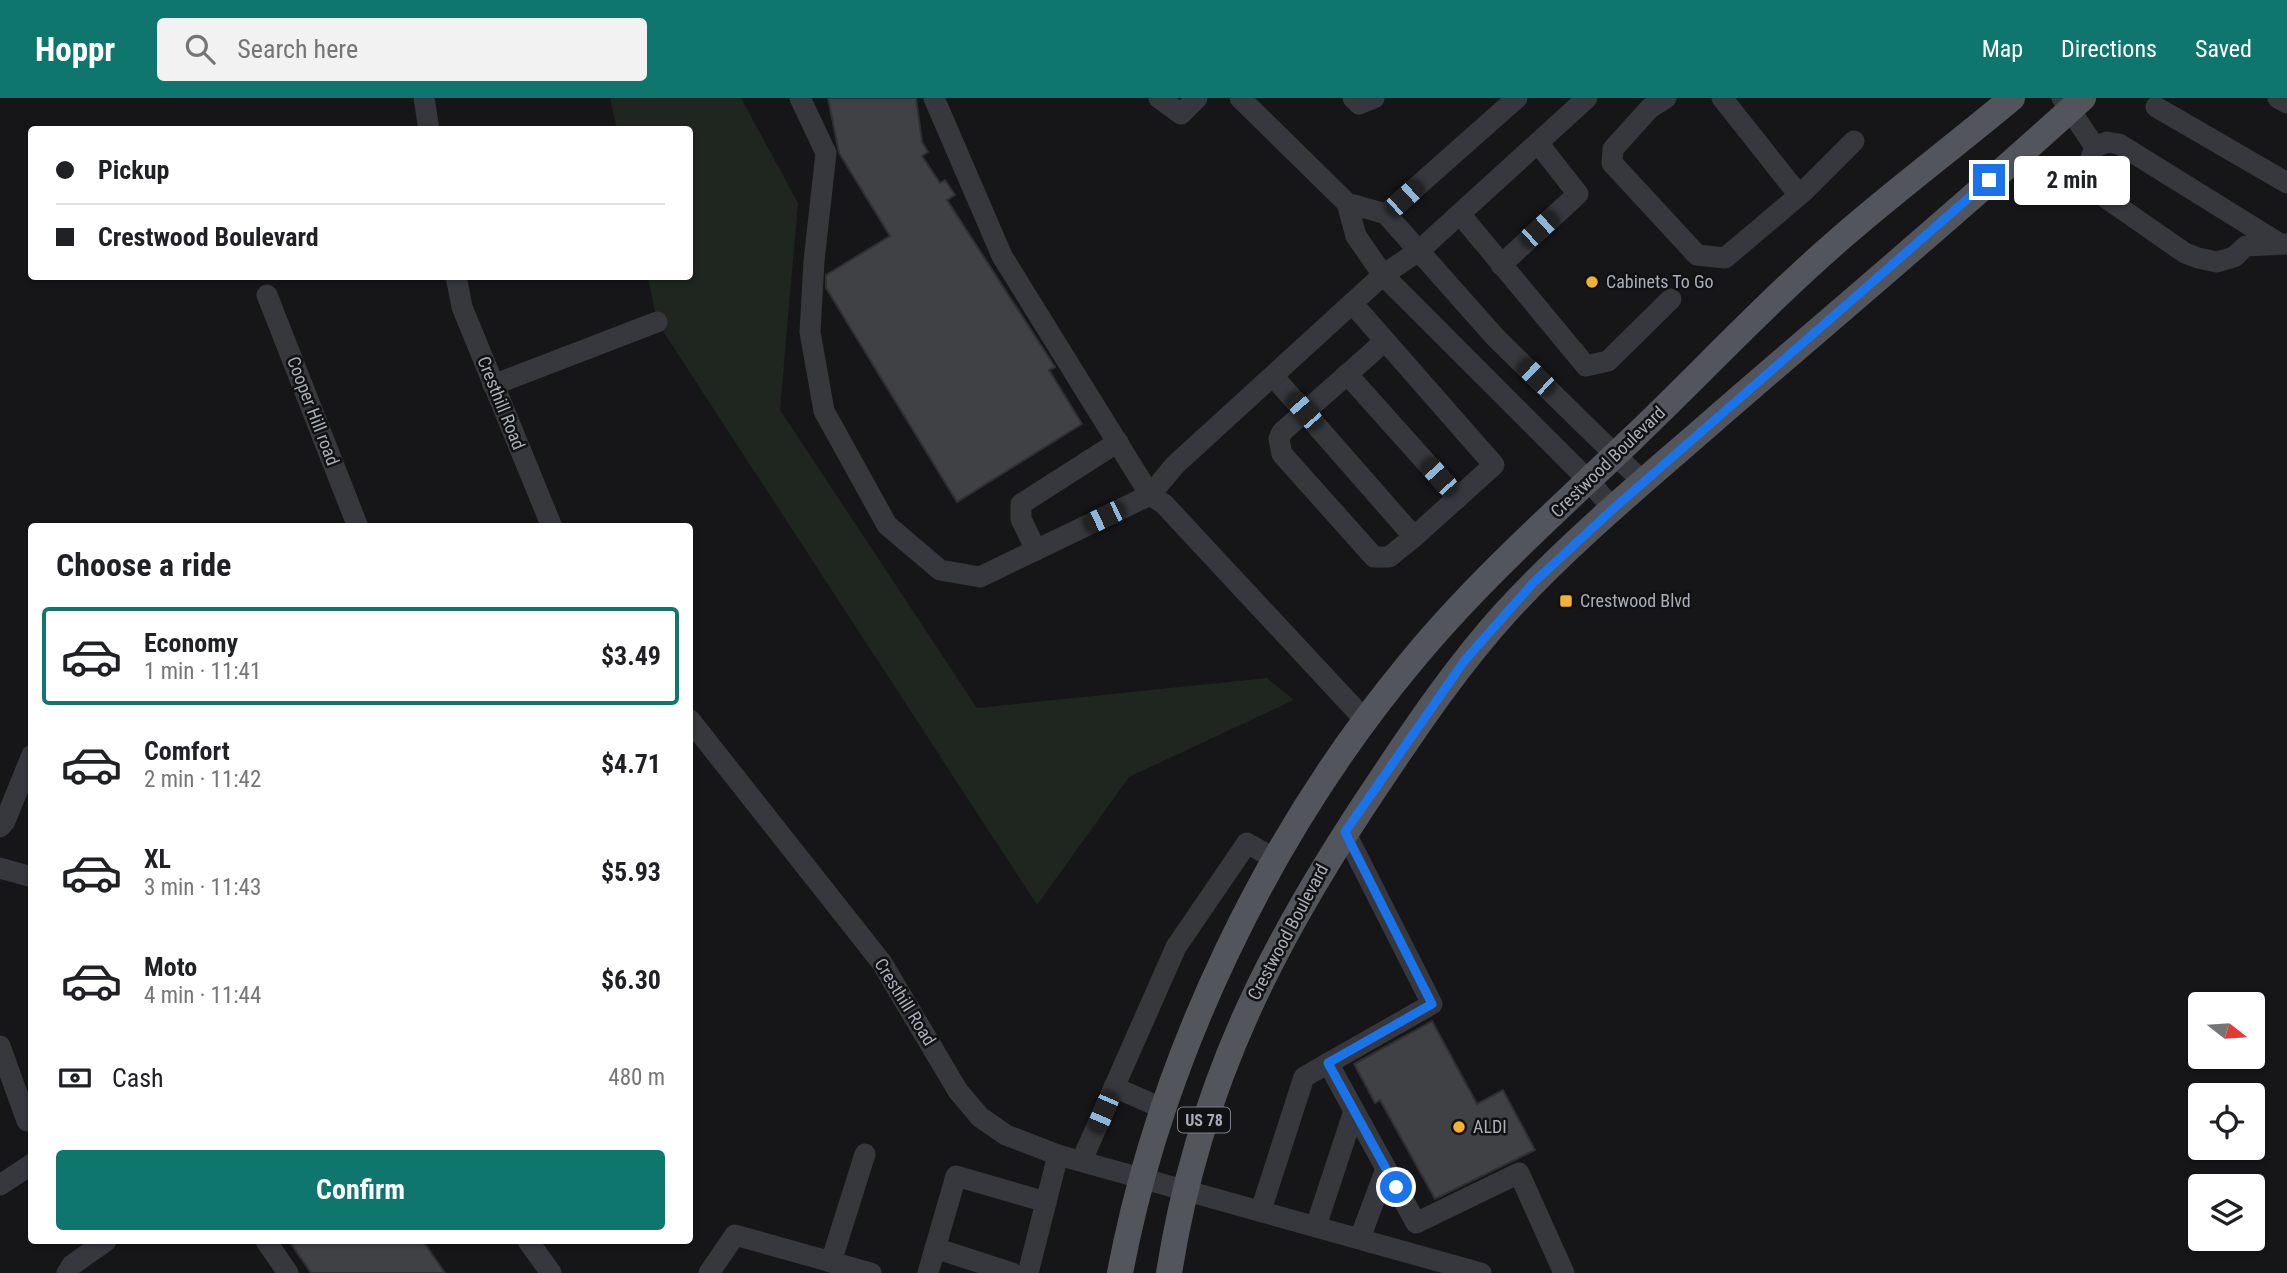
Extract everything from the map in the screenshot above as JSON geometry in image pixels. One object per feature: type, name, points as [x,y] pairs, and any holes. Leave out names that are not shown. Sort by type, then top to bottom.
[{"type":"main road","name":"Crestwood Boulevard","points":[[1120,1273],[1141,1175],[1218,972],[1275,859],[1365,720],[1453,612],[1840,238],[2012,98]]},
{"type":"main road","name":"Crestwood Boulevard","points":[[1169,1273],[1184,1189],[1201,1130],[1242,1017],[1312,884],[1465,660],[1533,583],[1613,509],[2072,102]]},
{"type":"main road","points":[[1275,859],[1312,884]]},
{"type":"street","points":[[424,98],[428,126]]},
{"type":"street","points":[[800,98],[826,153],[814,261],[810,332],[824,411],[887,526],[940,570],[980,576],[1150,495],[1175,465],[1352,303],[1383,275],[1420,250],[1587,98]]},
{"type":"street","points":[[934,98],[1002,256],[1150,495],[1164,504],[1365,720]]},
{"type":"street","points":[[1159,98],[1181,114],[1197,98]]},
{"type":"street","points":[[1240,98],[1347,203],[1386,214],[1496,338],[1643,482]]},
{"type":"street","points":[[1353,98],[1359,104],[1374,98]]},
{"type":"street","points":[[1386,214],[1517,98]]},
{"type":"street","points":[[1666,98],[1650,108],[1613,149],[1612,163],[1698,255],[1725,258],[1799,195],[1854,141]]},
{"type":"street","points":[[1722,98],[1799,195]]},
{"type":"street","points":[[2278,98],[2287,103]]},
{"type":"street","points":[[2154,101],[2287,183]]},
{"type":"street","points":[[2072,102],[2095,147],[2090,161],[2090,187],[2185,253],[2217,262],[2234,257],[2246,246],[2283,244]]},
{"type":"street","points":[[2095,147],[2107,142],[2119,144],[2283,244]]},
{"type":"street","points":[[1500,265],[1578,194],[1538,143]]},
{"type":"street","points":[[1347,203],[1356,236],[1383,275],[1589,481],[1613,509]]},
{"type":"street","points":[[1460,214],[1586,366],[1608,362],[1671,299]]},
{"type":"street","name":"Cresthill Road","points":[[457,280],[461,307],[550,523]]},
{"type":"street","name":"Cooper Hill road","points":[[267,295],[356,523]]},
{"type":"street","points":[[1352,303],[1494,465],[1414,537],[1389,557],[1378,559],[1282,454],[1279,439],[1282,432],[1304,411],[1385,341]]},
{"type":"street","points":[[493,385],[657,322]]},
{"type":"street","points":[[1347,374],[1458,498]]},
{"type":"street","points":[[1273,376],[1414,537]]},
{"type":"street","points":[[1036,550],[1021,519],[1021,504],[1118,442]]},
{"type":"street","name":"Cresthill Road","points":[[693,724],[883,963],[958,1091],[980,1117],[1006,1135],[1058,1155],[1141,1175],[1481,1273]]},
{"type":"street","points":[[0,827],[28,769]]},
{"type":"street","points":[[1261,1210],[1304,1077],[1432,1004],[1345,832]]},
{"type":"street","points":[[1082,1160],[1176,947],[1247,843],[1275,859]]},
{"type":"street","points":[[0,868],[28,876]]},
{"type":"street","points":[[0,1046],[27,1121]]},
{"type":"street","points":[[1328,1063],[1416,1223],[1519,1173],[1564,1273]]},
{"type":"street","points":[[1114,1087],[1164,1109]]},
{"type":"street","points":[[1316,1226],[1354,1111]]},
{"type":"street","points":[[831,1262],[865,1154]]},
{"type":"street","points":[[1028,1273],[1058,1155]]},
{"type":"street","points":[[0,1185],[28,1167]]},
{"type":"street","points":[[1360,1238],[1386,1169]]},
{"type":"street","points":[[928,1273],[956,1176],[1046,1202]]},
{"type":"street","points":[[709,1273],[735,1235],[871,1273]]},
{"type":"street","points":[[67,1273],[72,1265],[102,1244]]},
{"type":"street","points":[[268,1244],[288,1273]]},
{"type":"street","points":[[530,1244],[551,1273]]},
{"type":"street","points":[[935,1248],[1012,1273]]},
{"type":"shaded area","points":[[610,98],[741,98],[798,203],[780,410],[977,708],[1267,678],[1294,700],[1129,777],[1037,905],[657,322],[649,280],[693,280],[693,126],[616,126]]},
{"type":"building","points":[[828,98],[916,98],[922,142],[928,152],[922,156],[940,183],[945,180],[955,195],[947,200],[1055,367],[1049,370],[1082,424],[957,502],[826,288],[826,275],[890,236],[839,153]]},
{"type":"building","name":"ALDI","points":[[1432,1021],[1477,1104],[1503,1090],[1535,1150],[1435,1199],[1380,1100],[1375,1103],[1354,1064]]},
{"type":"building","points":[[291,1244],[425,1244],[445,1273],[311,1273]]},
{"type":"place","name":"Cabinets To Go","points":[[1592,282]]},
{"type":"place","name":"Crestwood Blvd","points":[[1566,601]]},
{"type":"place","name":"ALDI","points":[[1459,1127]]},
{"type":"route","points":[[1396,1187],[1328,1063],[1432,1004],[1345,832],[1465,660],[1533,583],[1613,509],[1989,180]]}]
